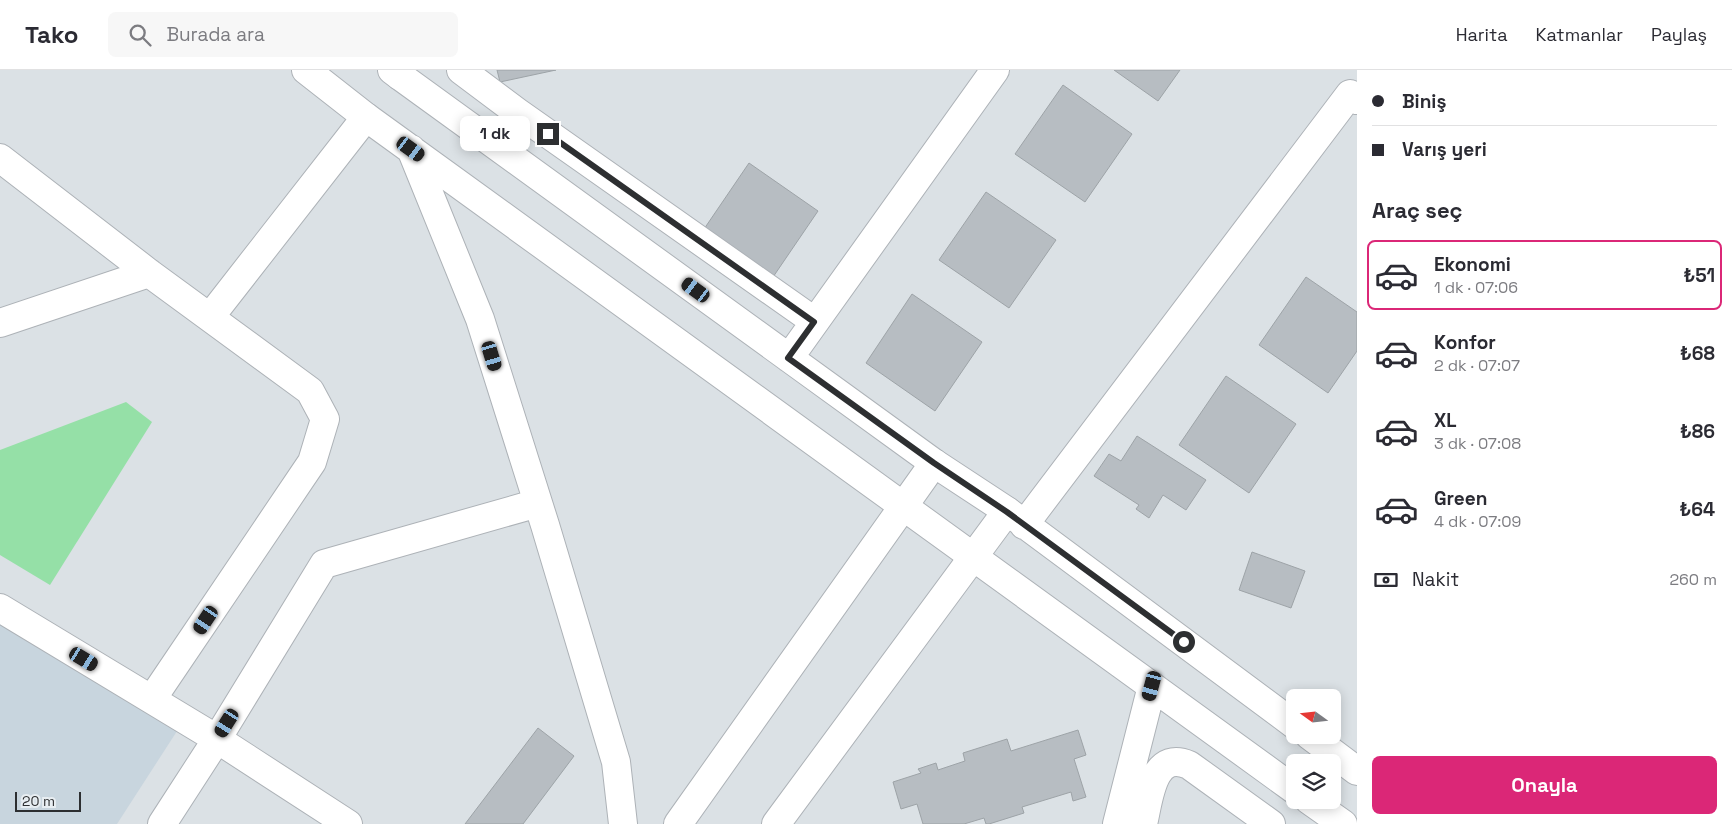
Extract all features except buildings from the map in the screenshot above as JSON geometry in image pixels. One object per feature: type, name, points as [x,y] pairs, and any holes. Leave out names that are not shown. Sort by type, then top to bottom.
[{"type":"street","points":[[306,70],[411,149],[1286,783]]},
{"type":"street","points":[[461,70],[517,112],[814,322]]},
{"type":"street","points":[[788,358],[995,70]]},
{"type":"street","points":[[396,73],[934,463],[1016,518],[1286,718]]},
{"type":"street","points":[[776,824],[974,557],[1016,518],[1353,97]]},
{"type":"street","points":[[494,144],[517,112]]},
{"type":"street","points":[[210,317],[366,116]]},
{"type":"street","points":[[411,149],[480,319],[538,503],[616,762],[623,824]]},
{"type":"street","points":[[0,158],[150,273],[310,391],[325,418],[312,462],[152,699]]},
{"type":"street","points":[[0,323],[150,273]]},
{"type":"street","points":[[678,824],[934,463]]},
{"type":"street","points":[[162,824],[217,739],[324,564],[538,503]]},
{"type":"street","points":[[0,608],[217,739],[341,822]]},
{"type":"street","points":[[1117,824],[1152,686]]},
{"type":"street","points":[[1321,744],[1357,771]]},
{"type":"street","points":[[1144,824],[1157,773],[1170,763],[1177,762],[1190,765],[1270,824]]},
{"type":"street","points":[[1322,809],[1343,824]]},
{"type":"shaded area","points":[[0,619],[179,728],[117,824],[0,824]]},
{"type":"green space","points":[[126,402],[152,422],[50,585],[0,555],[0,450]]},
{"type":"route","points":[[548,134],[814,322],[788,358],[934,463],[1007,512],[1184,642]]}]
